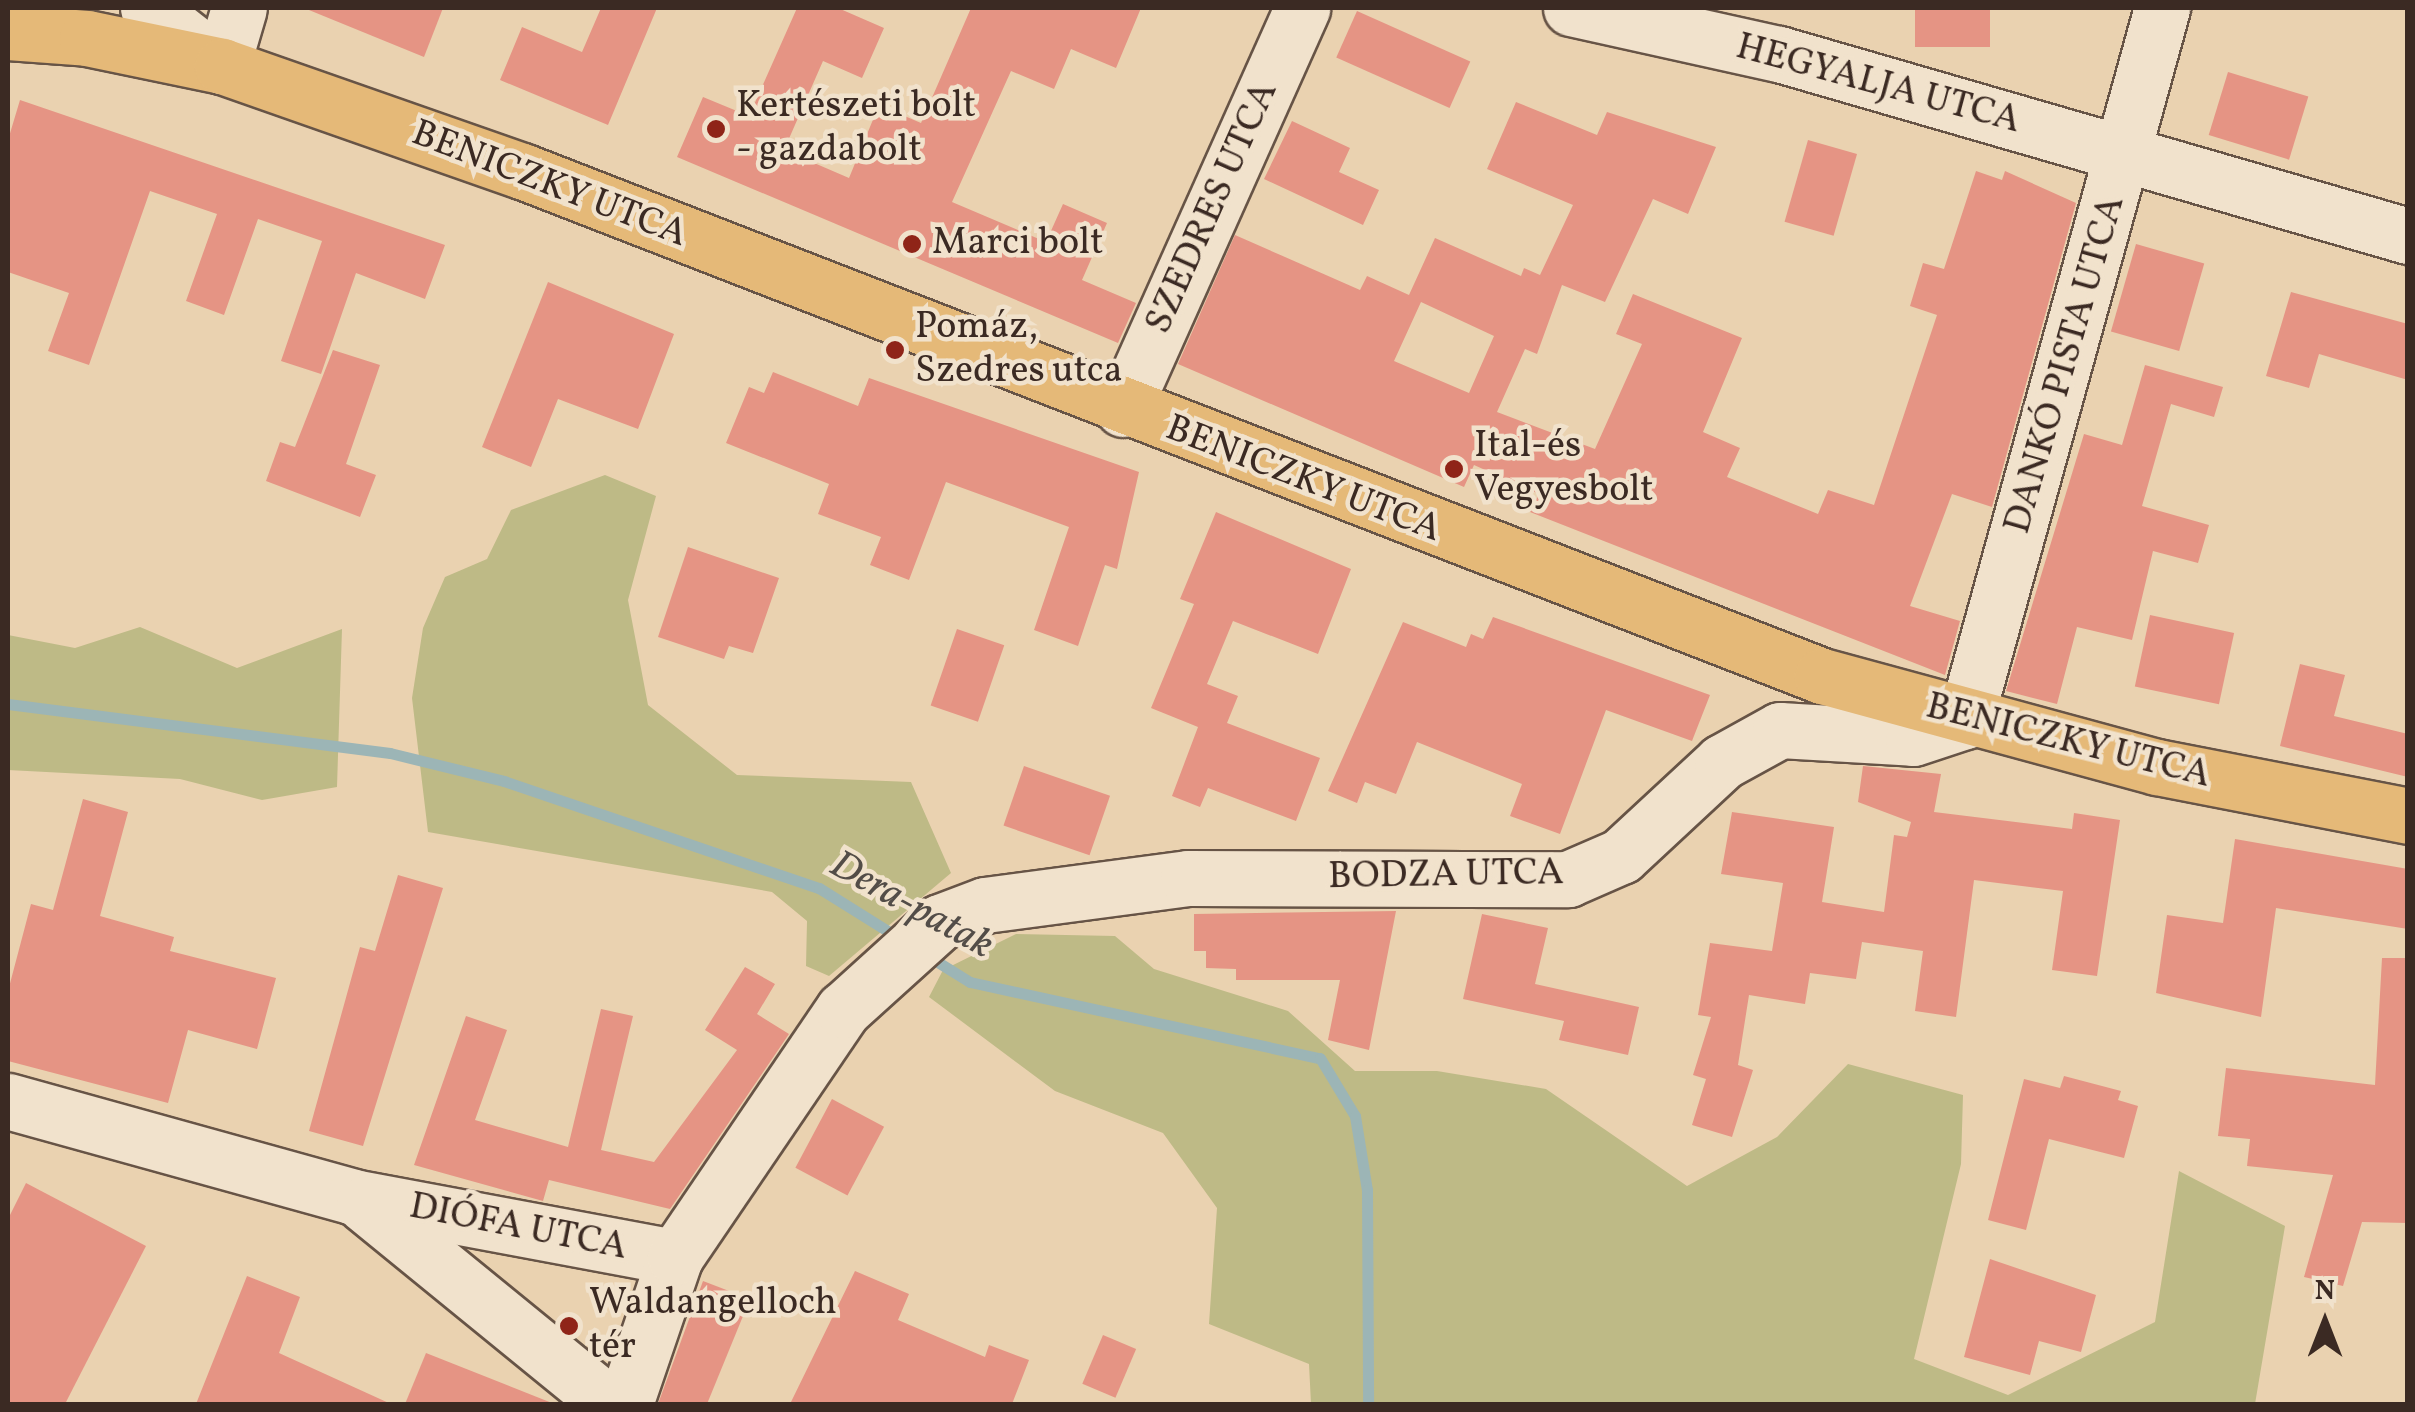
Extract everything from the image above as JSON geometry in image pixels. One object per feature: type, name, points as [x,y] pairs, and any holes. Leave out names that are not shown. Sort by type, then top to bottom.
[{"type":"main road","name":"BENICZKY UTCA","points":[[8,32],[87,38],[222,66],[522,171],[1713,639],[1964,721],[2408,816]]},
{"type":"street","points":[[148,8],[222,66],[239,8]]},
{"type":"street","name":"SZEDRES UTCA","points":[[1124,409],[1302,8]]},
{"type":"street","name":"HEGYALJA UTCA","points":[[1571,8],[1779,54],[2408,236]]},
{"type":"street","name":"DANKÓ PISTA UTCA","points":[[1964,721],[2126,154],[2162,8]]},
{"type":"street","name":"BODZA UTCA","points":[[890,961],[940,922],[985,905],[1188,878],[1568,879],[1621,856],[1722,762],[1780,730],[1913,738],[1964,721]]},
{"type":"street","name":"DIÓFA UTCA","points":[[8,1101],[353,1197],[675,1258],[843,1010],[890,961]]},
{"type":"street","points":[[353,1197],[608,1404]]},
{"type":"street","points":[[625,1404],[675,1258]]},
{"type":"shaded area","points":[[605,475],[656,496],[628,600],[648,705],[737,775],[911,782],[951,873],[829,976],[806,966],[807,921],[772,892],[428,832],[412,698],[423,628],[445,577],[487,559],[511,510]]},
{"type":"shaded area","points":[[140,627],[237,668],[342,629],[337,787],[262,800],[180,779],[8,770],[8,635],[75,648]]},
{"type":"shaded area","points":[[1016,934],[1115,936],[1154,969],[1288,1011],[1355,1071],[1437,1071],[1546,1089],[1687,1186],[1777,1137],[1848,1064],[1963,1095],[1961,1164],[1914,1359],[2008,1395],[2155,1322],[2179,1171],[2285,1226],[2255,1404],[1311,1404],[1309,1364],[1209,1324],[1217,1208],[1163,1133],[1055,1091],[929,997],[943,970]]},
{"type":"building","points":[[304,8],[443,8],[424,57]]},
{"type":"building","points":[[601,8],[657,8],[608,125],[500,80],[522,27],[582,52]]},
{"type":"building","points":[[797,8],[838,8],[884,28],[862,78],[823,61],[784,150],[849,178],[879,105],[921,123],[971,8],[1141,8],[1116,68],[1071,49],[1054,89],[1011,71],[952,202],[1046,242],[1063,204],[1107,223],[1082,280],[1136,303],[1118,343],[677,157],[703,97],[749,116]]},
{"type":"building","points":[[1915,8],[1990,8],[1990,47],[1915,47]]},
{"type":"building","points":[[1357,11],[1470,61],[1450,108],[1336,58]]},
{"type":"building","points":[[2228,72],[2308,97],[2289,160],[2209,135]]},
{"type":"building","points":[[20,100],[445,245],[425,299],[356,273],[321,374],[281,361],[322,241],[258,219],[224,315],[186,301],[217,214],[150,191],[89,365],[48,351],[69,293],[8,272],[8,140]]},
{"type":"building","points":[[1516,102],[1597,135],[1607,112],[1716,147],[1688,214],[1653,199],[1605,302],[1562,285],[1537,354],[1525,349],[1497,412],[1595,449],[1642,344],[1616,334],[1633,294],[1742,338],[1703,432],[1740,448],[1727,477],[1818,514],[1828,490],[1874,505],[1937,315],[1910,306],[1923,263],[1944,269],[1976,171],[2002,180],[2005,171],[2076,203],[1992,507],[1952,494],[1910,606],[1960,621],[1945,675],[1530,512],[1539,494],[1474,465],[1464,487],[1178,364],[1235,235],[1360,290],[1367,276],[1409,295],[1435,238],[1521,276],[1524,268],[1540,275],[1573,205],[1487,169]],"holes":[[[1421,302],[1494,336],[1469,393],[1394,361]]]},
{"type":"building","points":[[1292,121],[1350,148],[1339,172],[1379,190],[1363,225],[1264,179]]},
{"type":"building","points":[[1808,140],[1857,154],[1834,236],[1785,222]]},
{"type":"building","points":[[2136,244],[2204,264],[2179,351],[2111,331]]},
{"type":"building","points":[[548,282],[674,334],[638,429],[558,399],[531,467],[482,447]]},
{"type":"building","points":[[2291,292],[2408,324],[2408,380],[2319,354],[2309,388],[2266,376]]},
{"type":"building","points":[[333,350],[380,365],[346,464],[376,475],[360,517],[266,481],[280,442],[295,447]]},
{"type":"building","points":[[2145,365],[2223,387],[2214,417],[2171,404],[2142,506],[2209,525],[2198,563],[2153,551],[2132,640],[2077,627],[2057,704],[2006,691],[2084,434],[2122,445]]},
{"type":"building","points":[[773,372],[858,406],[869,378],[1139,472],[1117,569],[1105,565],[1078,646],[1034,630],[1069,527],[946,482],[909,580],[870,565],[881,537],[818,514],[829,484],[726,443],[749,387],[764,393]]},
{"type":"building","points":[[1216,512],[1351,569],[1318,654],[1233,621],[1207,684],[1238,696],[1227,723],[1320,758],[1296,821],[1208,788],[1200,807],[1172,796],[1198,727],[1151,708],[1194,604],[1180,599]]},
{"type":"building","points":[[688,547],[779,578],[753,653],[729,646],[724,659],[658,637]]},
{"type":"building","points":[[2150,615],[2234,633],[2219,704],[2135,686]]},
{"type":"building","points":[[1493,617],[1710,695],[1692,741],[1606,710],[1560,834],[1510,816],[1522,784],[1417,742],[1396,794],[1365,782],[1357,803],[1328,791],[1403,622],[1466,647],[1471,634],[1483,639]]},
{"type":"building","points":[[957,629],[1004,645],[978,722],[931,706]]},
{"type":"building","points":[[2300,664],[2345,675],[2334,716],[2408,734],[2408,777],[2280,746]]},
{"type":"building","points":[[1024,766],[1110,796],[1090,855],[1003,826]]},
{"type":"building","points":[[1863,766],[1941,774],[1934,812],[2072,829],[2074,813],[2120,820],[2097,976],[2052,970],[2063,891],[1974,880],[1956,1017],[1915,1011],[1923,951],[1862,942],[1856,979],[1810,973],[1805,1004],[1749,995],[1738,1065],[1753,1070],[1732,1137],[1692,1125],[1706,1079],[1693,1075],[1711,1017],[1698,1015],[1710,943],[1772,951],[1783,883],[1721,874],[1732,812],[1834,827],[1822,902],[1884,912],[1894,835],[1907,837],[1911,822],[1858,802]]},
{"type":"building","points":[[83,799],[128,812],[100,916],[174,937],[170,951],[276,978],[257,1049],[188,1030],[168,1103],[8,1061],[8,991],[31,904],[53,910]]},
{"type":"building","points":[[2235,839],[2408,869],[2408,929],[2276,908],[2261,1017],[2156,993],[2167,915],[2223,923]]},
{"type":"building","points":[[398,875],[443,888],[363,1146],[309,1131],[360,947],[375,951]]},
{"type":"building","points":[[1396,911],[1369,1050],[1328,1040],[1340,980],[1236,980],[1236,969],[1206,968],[1206,951],[1194,951],[1194,914]]},
{"type":"building","points":[[1482,914],[1548,928],[1535,984],[1639,1007],[1628,1055],[1559,1040],[1564,1021],[1463,999]]},
{"type":"building","points":[[2382,958],[2408,958],[2408,1223],[2362,1222],[2343,1286],[2304,1277],[2333,1175],[2247,1166],[2250,1139],[2218,1136],[2226,1068],[2375,1085]]},
{"type":"building","points":[[745,967],[775,984],[757,1014],[789,1034],[670,1209],[549,1180],[543,1201],[414,1165],[466,1016],[507,1030],[475,1120],[568,1147],[601,1009],[633,1016],[601,1150],[654,1162],[737,1050],[705,1030]]},
{"type":"building","points":[[2064,1076],[2121,1091],[2118,1100],[2138,1106],[2124,1158],[2049,1139],[2026,1230],[1988,1220],[2024,1079],[2060,1088]]},
{"type":"building","points":[[832,1099],[884,1127],[847,1196],[795,1168]]},
{"type":"building","points":[[26,1183],[146,1246],[65,1404],[8,1404],[8,1219]]},
{"type":"building","points":[[1990,1259],[2096,1295],[2081,1352],[2039,1341],[2030,1375],[1964,1357]]},
{"type":"building","points":[[855,1271],[909,1294],[898,1320],[985,1357],[989,1345],[1029,1360],[1012,1404],[790,1404]]},
{"type":"building","points":[[247,1276],[300,1297],[279,1353],[391,1404],[196,1404]]},
{"type":"building","points":[[703,1281],[750,1299],[707,1404],[658,1404]]},
{"type":"building","points":[[1103,1335],[1136,1349],[1115,1398],[1082,1384]]},
{"type":"building","points":[[426,1353],[552,1403],[552,1404],[405,1404]]},
{"type":"waterway","name":"Dera-patak","points":[[8,704],[390,753],[504,781],[819,888],[899,938]]},
{"type":"waterway","points":[[928,956],[970,982],[1320,1058],[1355,1116],[1367,1190],[1368,1404]]},
{"type":"place","name":"Kertészeti bolt - gazdabolt","points":[[716,129]]},
{"type":"place","name":"Marci bolt","points":[[912,244]]},
{"type":"place","name":"Pomáz, Szedres utca","points":[[895,350]]},
{"type":"place","name":"Ital-és Vegyesbolt","points":[[1454,469]]},
{"type":"place","name":"Waldangelloch tér","points":[[569,1326]]}]
